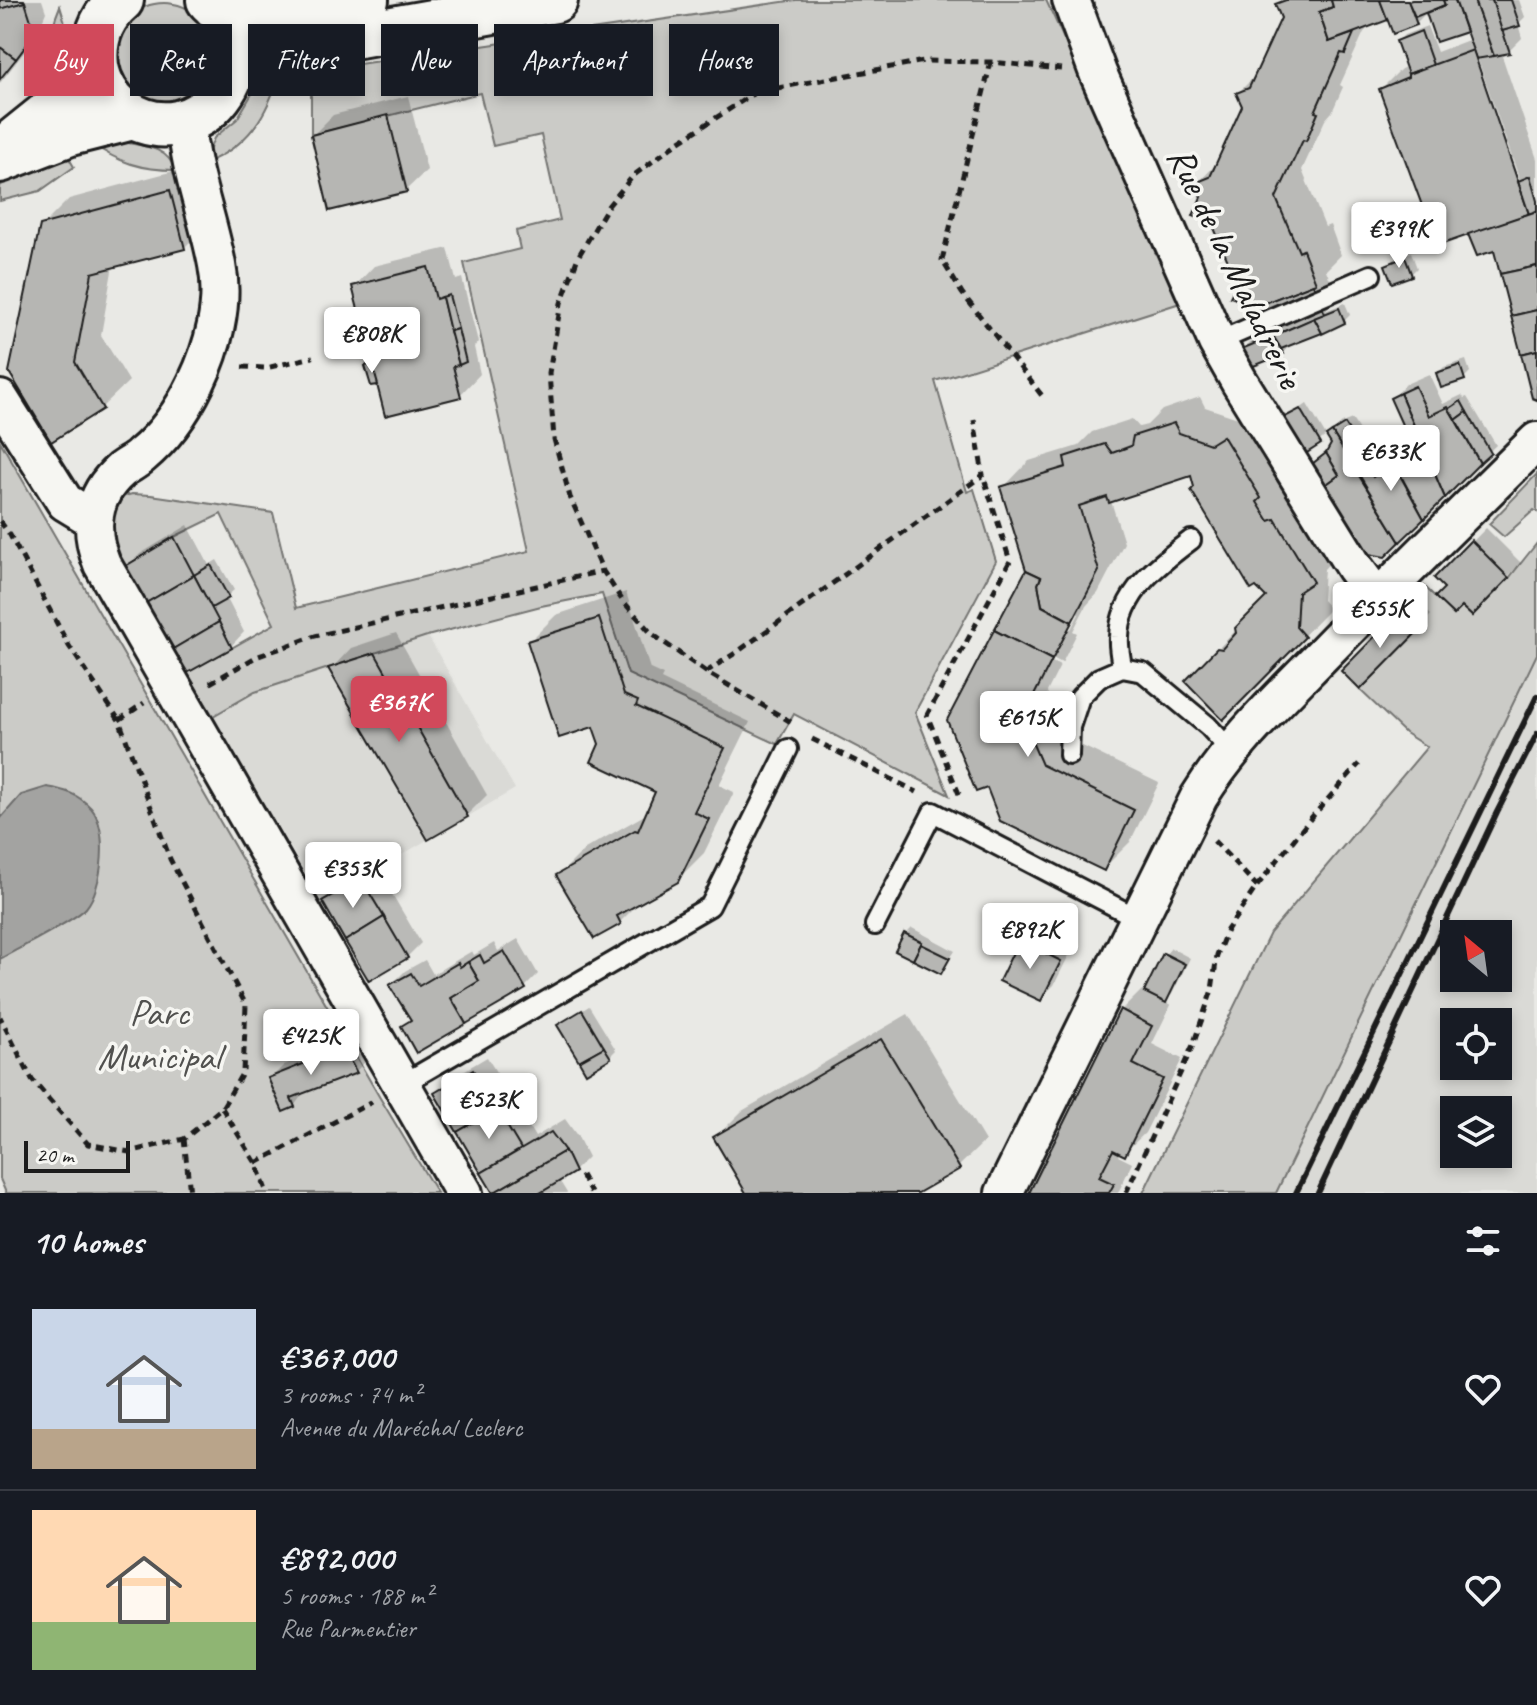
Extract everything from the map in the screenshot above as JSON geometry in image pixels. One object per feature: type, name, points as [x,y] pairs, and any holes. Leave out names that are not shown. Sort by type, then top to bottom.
[{"type":"main road","points":[[210,1],[249,14],[366,0]]},
{"type":"main road","points":[[233,71],[257,57],[283,49],[555,0]]},
{"type":"main road","points":[[109,96],[133,117],[150,123],[186,121],[202,114],[216,102],[233,71],[235,52],[232,33],[224,16],[210,1]]},
{"type":"main road","points":[[0,157],[18,136],[69,96]]},
{"type":"main road","points":[[0,157],[70,133],[133,117]]},
{"type":"street","name":"Rue de la Maladrerie","points":[[1071,0],[1098,73],[1217,342],[1338,541],[1377,598]]},
{"type":"street","points":[[186,121],[193,172],[218,267],[218,310],[206,357],[186,402],[141,457],[109,482],[97,502],[93,519],[94,544],[102,564],[464,1193]]},
{"type":"street","points":[[0,399],[65,502],[93,519]]},
{"type":"street","points":[[1004,1193],[1199,797],[1231,751],[1377,598],[1537,441]]},
{"type":"lane","points":[[1217,342],[1371,275]]},
{"type":"lane","points":[[1122,668],[1119,637],[1122,615],[1135,592],[1158,566],[1191,540]]},
{"type":"lane","points":[[1069,755],[1070,727],[1080,697],[1099,678],[1122,668],[1143,672],[1208,726],[1231,751]]},
{"type":"lane","points":[[401,1085],[710,906],[788,749]]},
{"type":"lane","points":[[875,925],[933,812],[1139,919]]},
{"type":"path","points":[[933,812],[917,792],[811,739],[706,672],[652,634],[622,600],[603,571],[570,497],[554,439],[549,373],[561,303],[578,257],[608,206],[633,176],[677,143],[756,92],[924,61],[991,62],[1098,73]]},
{"type":"path","points":[[991,62],[942,260],[962,293],[1043,397]]},
{"type":"path","points":[[206,357],[234,366],[266,368],[313,357]]},
{"type":"path","points":[[974,420],[983,475],[1010,561],[927,715],[974,833]]},
{"type":"path","points":[[706,672],[983,475]]},
{"type":"path","points":[[0,521],[69,646],[119,720],[170,859],[246,1005],[243,1072],[222,1108],[184,1139],[129,1152],[88,1144],[32,1080],[0,1017]]},
{"type":"path","points":[[180,699],[256,657],[315,636],[603,571]]},
{"type":"path","points":[[788,749],[799,729]]},
{"type":"path","points":[[1126,1193],[1193,1045],[1212,990],[1217,955],[1227,930],[1311,818],[1359,764]]},
{"type":"path","points":[[1188,821],[1219,844],[1257,886]]},
{"type":"path","points":[[256,1163],[401,1085]]},
{"type":"path","points":[[222,1108],[256,1163],[267,1193]]},
{"type":"path","points":[[184,1139],[190,1193]]},
{"type":"path","points":[[581,1175],[591,1193]]},
{"type":"shaded area","points":[[428,636],[515,789],[322,901],[213,716],[255,692]]},
{"type":"shaded area","points":[[1537,654],[1537,1193],[1276,1193]]},
{"type":"shaded area","points":[[47,787],[76,796],[97,817],[102,843],[100,873],[86,908],[59,927],[0,959],[0,819],[21,795]]},
{"type":"green space","points":[[796,0],[1046,0],[1151,228],[1180,303],[935,381],[967,492],[974,489],[996,561],[915,712],[949,795],[794,714],[777,744],[628,674],[602,594],[541,606],[427,636],[255,692],[213,716],[187,673],[274,624],[221,514],[124,567],[115,549],[111,526],[118,498],[132,494],[273,513],[296,608],[529,551],[464,263],[520,249],[516,231],[560,220],[541,135],[493,146],[478,93],[478,47],[494,44],[494,96],[653,96],[653,24],[632,24]]},
{"type":"green space","points":[[164,3],[183,7],[204,24],[130,24],[129,87],[119,71],[115,52],[119,33],[129,17],[145,7]]},
{"type":"green space","points":[[60,6],[65,24],[54,24]]},
{"type":"green space","points":[[381,61],[381,96],[468,96],[311,135],[311,96],[365,96],[365,63]]},
{"type":"green space","points":[[143,96],[185,96],[164,101]]},
{"type":"green space","points":[[251,96],[271,96],[249,133],[238,144],[210,161],[209,151],[214,138],[237,119]]},
{"type":"green space","points":[[123,142],[161,152],[172,162],[175,170],[131,164],[111,156],[92,143]]},
{"type":"green space","points":[[66,153],[74,167],[40,191],[0,201],[0,186],[22,172]]},
{"type":"green space","name":"Parc Municipal","points":[[0,441],[437,1193],[6,1193],[0,1179]]},
{"type":"green space","points":[[1537,474],[1537,512],[1534,510],[1504,537],[1489,524]]},
{"type":"green space","points":[[1537,543],[1537,654],[1276,1193],[1143,1193],[1270,933],[1427,747],[1405,733],[1360,690],[1419,630],[1400,611],[1424,586],[1454,615],[1462,607],[1472,616]]},
{"type":"building","points":[[0,0],[24,0],[25,2],[0,9]]},
{"type":"building","points":[[1286,0],[1331,0],[1333,7],[1319,12],[1329,42],[1354,33],[1345,54],[1341,53],[1306,141],[1303,140],[1276,198],[1316,283],[1247,310],[1245,302],[1230,297],[1237,283],[1212,223],[1193,216],[1201,197],[1195,183],[1210,177],[1242,106],[1236,93],[1249,88],[1281,18],[1275,4]]},
{"type":"building","points":[[1331,0],[1380,0],[1388,20],[1329,42],[1319,12],[1333,7]]},
{"type":"building","points":[[1380,0],[1408,0],[1417,25],[1393,34]]},
{"type":"building","points":[[1443,0],[1445,5],[1415,17],[1408,1]]},
{"type":"building","points":[[1443,0],[1455,0],[1466,32],[1436,42],[1426,13],[1445,5]]},
{"type":"building","points":[[1455,0],[1474,0],[1494,56],[1476,59]]},
{"type":"building","points":[[1474,0],[1492,0],[1510,53],[1494,56]]},
{"type":"building","points":[[1492,0],[1511,0],[1520,26],[1502,31]]},
{"type":"building","points":[[25,2],[32,24],[24,24],[24,48],[16,59],[0,47],[0,9]]},
{"type":"building","points":[[1421,31],[1433,65],[1408,74],[1396,41]]},
{"type":"building","points":[[0,47],[16,59],[0,79]]},
{"type":"building","points":[[1473,50],[1529,214],[1437,246],[1379,89],[1408,77],[1408,74]]},
{"type":"building","points":[[388,115],[407,192],[329,211],[311,135]]},
{"type":"building","points":[[1530,176],[1537,211],[1529,214],[1518,181]]},
{"type":"building","points":[[170,190],[185,249],[92,273],[75,362],[103,409],[51,442],[9,372],[40,225]]},
{"type":"building","points":[[1537,211],[1537,266],[1500,274],[1494,251],[1477,256],[1468,234]]},
{"type":"building","points":[[1405,257],[1412,276],[1392,283],[1385,265]]},
{"type":"building","points":[[1537,266],[1537,310],[1511,316],[1500,274]]},
{"type":"building","points":[[428,267],[436,299],[442,297],[459,365],[453,366],[461,397],[385,416],[352,286]]},
{"type":"building","points":[[1313,284],[1325,314],[1261,341],[1247,310]]},
{"type":"building","points":[[449,295],[458,329],[450,331],[442,297]]},
{"type":"building","points":[[1339,308],[1345,323],[1322,334],[1314,318]]},
{"type":"building","points":[[1537,310],[1537,350],[1521,354],[1511,316]]},
{"type":"building","points":[[1314,318],[1322,333],[1281,349],[1273,336]]},
{"type":"building","points":[[458,329],[466,362],[459,365],[450,331]]},
{"type":"building","points":[[1273,336],[1284,354],[1251,367],[1239,350]]},
{"type":"building","points":[[1537,350],[1537,400],[1532,398],[1521,354]]},
{"type":"building","points":[[372,364],[378,385],[371,386],[365,366]]},
{"type":"building","points":[[1460,365],[1465,380],[1441,388],[1436,373]]},
{"type":"building","points":[[1415,386],[1429,416],[1448,407],[1480,463],[1445,498],[1400,393]]},
{"type":"building","points":[[1400,393],[1445,498],[1424,519],[1400,474],[1412,464],[1397,432],[1404,429],[1390,398]]},
{"type":"building","points":[[1461,401],[1467,412],[1456,420],[1449,409]]},
{"type":"building","points":[[1300,409],[1321,444],[1305,454],[1283,418]]},
{"type":"building","points":[[1467,412],[1491,453],[1480,463],[1456,420]]},
{"type":"building","points":[[1174,423],[1179,433],[1210,444],[1223,436],[1261,498],[1257,502],[1269,521],[1275,519],[1313,582],[1298,592],[1296,627],[1305,637],[1223,720],[1185,681],[1217,648],[1222,649],[1236,633],[1235,628],[1266,597],[1256,587],[1251,590],[1191,490],[1194,487],[1191,476],[1109,503],[1107,497],[1079,506],[1099,571],[1072,622],[1042,606],[1038,584],[1041,577],[1026,570],[1000,487],[1066,467],[1064,457],[1105,444],[1112,453],[1131,446],[1133,436]]},
{"type":"building","points":[[1345,424],[1362,451],[1348,458],[1332,432]]},
{"type":"building","points":[[1332,432],[1400,542],[1385,557],[1369,554],[1325,485],[1339,475],[1326,453],[1331,444],[1326,436]]},
{"type":"building","points":[[1380,439],[1424,519],[1400,542],[1358,473],[1367,467],[1373,477],[1380,471],[1367,447]]},
{"type":"building","points":[[1403,445],[1412,464],[1400,474],[1388,453]]},
{"type":"building","points":[[1326,453],[1339,475],[1325,485],[1312,464]]},
{"type":"building","points":[[174,537],[194,575],[146,603],[124,567]]},
{"type":"building","points":[[1471,540],[1509,578],[1472,616],[1462,607],[1454,615],[1435,597],[1444,588],[1434,578]]},
{"type":"building","points":[[211,565],[229,598],[211,608],[194,575]]},
{"type":"building","points":[[1026,570],[1041,577],[1038,584],[1042,606],[1072,622],[1052,660],[994,630]]},
{"type":"building","points":[[194,575],[219,622],[173,649],[146,603]]},
{"type":"building","points":[[1400,611],[1419,630],[1360,690],[1341,671]]},
{"type":"building","points":[[599,618],[624,695],[638,701],[636,706],[725,748],[694,812],[709,819],[678,882],[617,916],[621,924],[594,939],[556,875],[638,831],[655,792],[591,762],[599,744],[593,727],[559,738],[527,641]]},
{"type":"building","points":[[219,622],[232,648],[187,673],[173,649]]},
{"type":"building","points":[[994,630],[1052,660],[1022,719],[1042,765],[1134,810],[1104,871],[1000,821],[987,788],[976,792],[947,720]]},
{"type":"building","points":[[375,653],[468,817],[428,840],[328,668]]},
{"type":"building","points":[[361,879],[384,917],[345,941],[322,901]]},
{"type":"building","points":[[384,917],[408,958],[369,981],[345,941]]},
{"type":"building","points":[[904,933],[922,942],[913,960],[895,951]]},
{"type":"building","points":[[1019,940],[1061,961],[1041,1001],[999,981]]},
{"type":"building","points":[[921,944],[950,958],[941,974],[913,960]]},
{"type":"building","points":[[504,951],[526,989],[466,1024],[451,998],[479,981],[468,962],[480,955],[484,963]]},
{"type":"building","points":[[1163,953],[1185,964],[1166,1003],[1144,992]]},
{"type":"building","points":[[468,962],[479,981],[451,998],[466,1024],[416,1053],[401,1026],[411,1020],[389,985],[411,973],[419,986],[458,963],[460,967]]},
{"type":"building","points":[[1120,1009],[1152,1026],[1133,1064],[1163,1079],[1125,1156],[1113,1150],[1099,1177],[1114,1184],[1109,1193],[1029,1193]]},
{"type":"building","points":[[582,1010],[604,1047],[579,1061],[557,1025]]},
{"type":"building","points":[[881,1039],[960,1169],[918,1193],[746,1193],[713,1137]]},
{"type":"building","points":[[604,1047],[611,1058],[586,1073],[579,1061]]},
{"type":"building","points":[[343,1048],[357,1073],[291,1098],[295,1107],[283,1112],[268,1078]]},
{"type":"building","points":[[473,1070],[497,1109],[457,1132],[434,1093]]},
{"type":"building","points":[[497,1109],[521,1149],[481,1173],[457,1132]]},
{"type":"building","points":[[551,1132],[565,1151],[493,1193],[481,1173]]},
{"type":"building","points":[[565,1151],[575,1172],[540,1193],[493,1193]]},
{"type":"railway","points":[[1296,1193],[1537,696]]},
{"type":"railway","points":[[1318,1193],[1497,812],[1537,734]]}]
